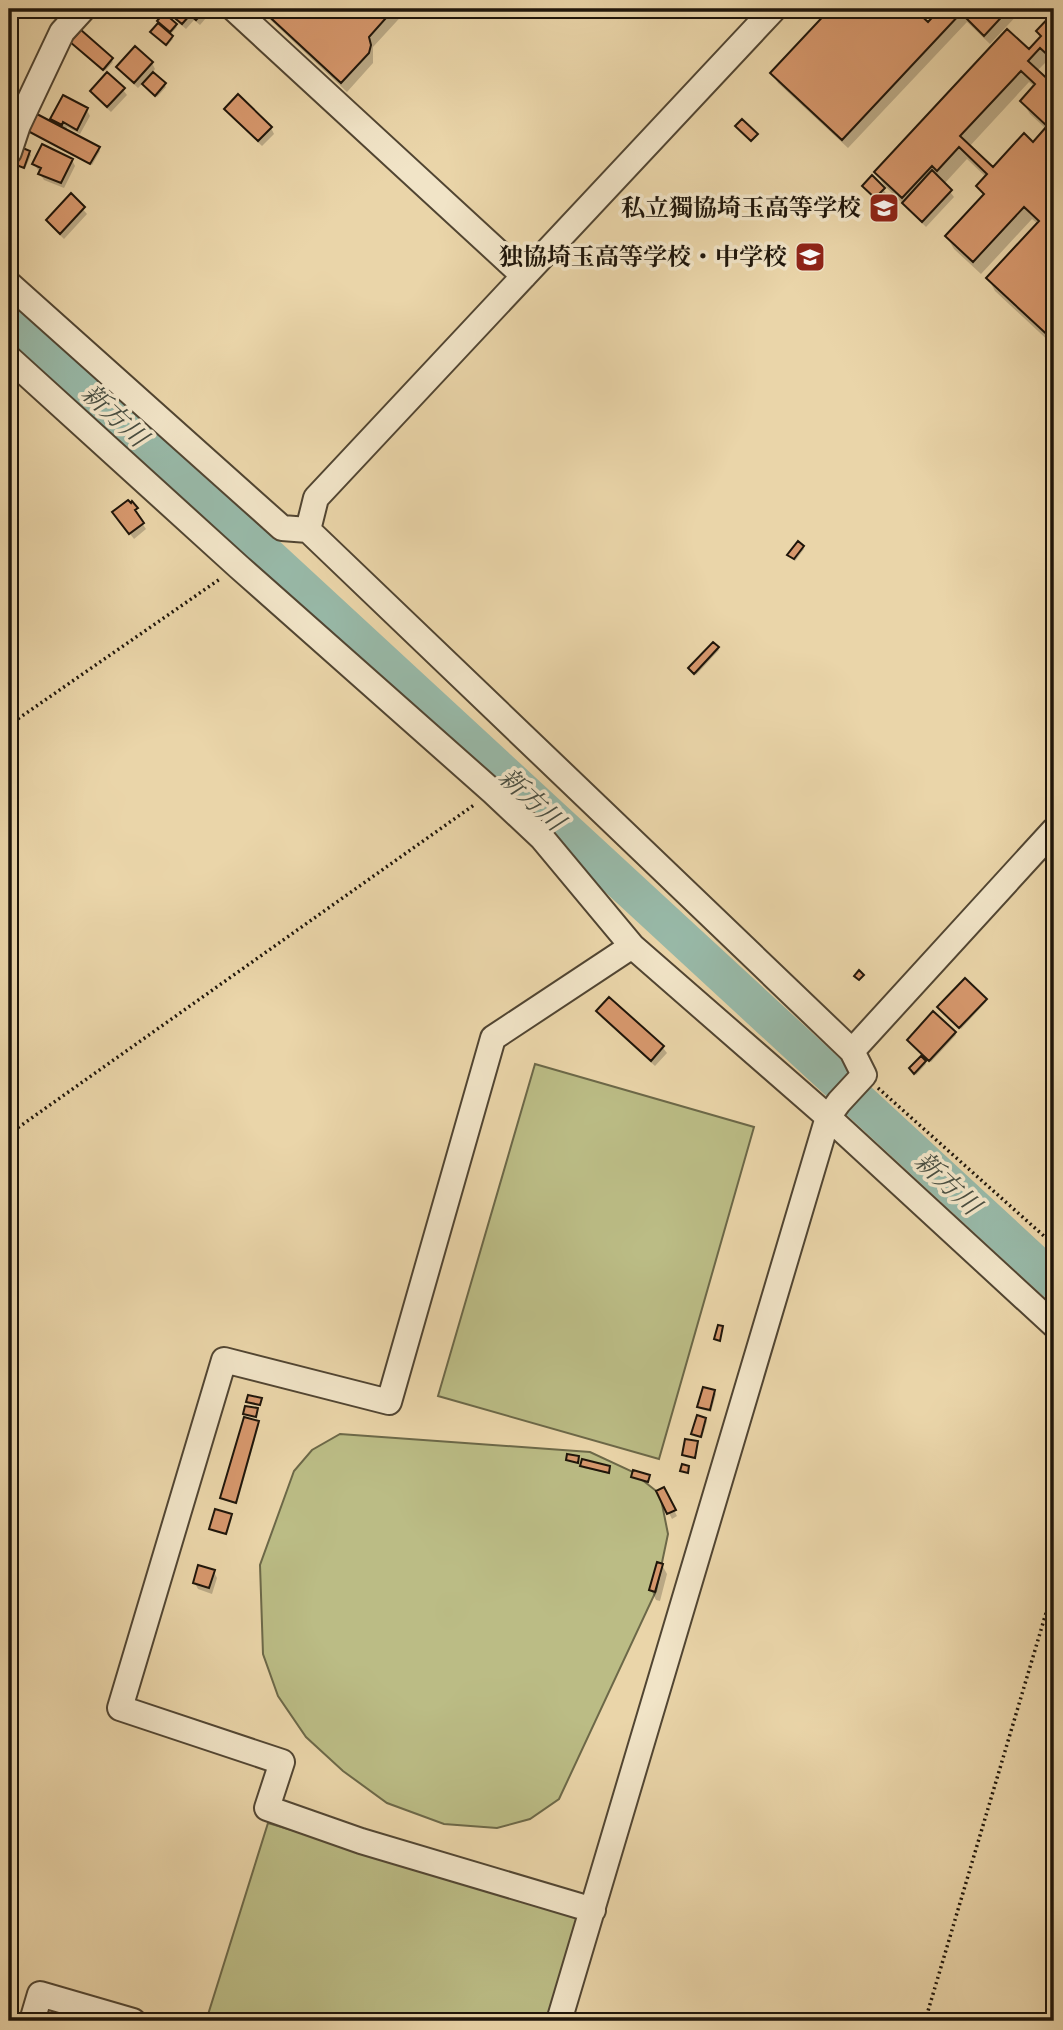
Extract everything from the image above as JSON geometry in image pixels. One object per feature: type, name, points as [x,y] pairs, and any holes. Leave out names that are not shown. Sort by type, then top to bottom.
[{"type":"street","points":[[9,152],[18,125],[62,32],[83,9]]},
{"type":"street","points":[[234,9],[524,276]]},
{"type":"street","points":[[308,530],[316,498],[524,276],[763,13]]},
{"type":"street","points":[[9,284],[282,528],[308,530],[852,1051],[864,1075],[834,1110],[559,2021]]},
{"type":"street","points":[[9,358],[493,792],[542,838],[632,946],[834,1110],[1054,1325]]},
{"type":"street","points":[[852,1051],[1054,830]]},
{"type":"street","points":[[593,1910],[361,1841],[267,1808],[282,1762],[120,1709],[224,1360],[389,1402],[493,1038],[632,946]]},
{"type":"street","points":[[32,2021],[40,1994],[133,2021]]},
{"type":"path","points":[[9,725],[239,567]]},
{"type":"path","points":[[9,1134],[493,792]]},
{"type":"path","points":[[864,1075],[1054,1245]]},
{"type":"path","points":[[925,2021],[1054,1586]]},
{"type":"green space","points":[[535,1064],[754,1127],[659,1459],[438,1396]]},
{"type":"green space","points":[[340,1434],[590,1452],[631,1471],[660,1494],[668,1534],[656,1591],[559,1799],[530,1819],[497,1828],[444,1824],[387,1803],[343,1771],[306,1737],[278,1696],[263,1654],[260,1565],[294,1471],[312,1450]]},
{"type":"green space","points":[[268,1823],[581,1915],[551,2021],[206,2021]]},
{"type":"building","points":[[166,9],[206,9],[196,20],[190,15],[182,24]]},
{"type":"building","points":[[261,9],[337,9],[341,12],[344,9],[394,9],[369,37],[369,53],[341,83]]},
{"type":"building","points":[[830,9],[914,9],[928,22],[940,9],[1009,9],[984,36],[961,13],[842,140],[770,73]]},
{"type":"building","points":[[1054,12],[1054,61],[1040,48],[1028,61],[1054,85],[1054,175],[1049,181],[1046,214],[1054,222],[1054,341],[986,278],[1039,221],[1024,207],[973,262],[945,236],[984,194],[976,186],[987,174],[959,147],[937,171],[932,166],[902,198],[874,172],[1007,29],[1029,49],[1041,36],[1036,31]],"holes":[[[1021,71],[1035,84],[1020,101],[1047,126],[1033,142],[1024,133],[993,167],[960,136]]]},
{"type":"building","points":[[164,13],[177,24],[170,32],[157,21]]},
{"type":"building","points":[[158,23],[173,36],[166,45],[150,32]]},
{"type":"building","points":[[81,30],[113,58],[103,70],[70,42]]},
{"type":"building","points":[[135,46],[153,62],[134,83],[116,67]]},
{"type":"building","points":[[107,72],[125,88],[107,107],[90,91]]},
{"type":"building","points":[[153,72],[166,83],[155,96],[142,84]]},
{"type":"building","points":[[9,86],[16,89],[9,106]]},
{"type":"building","points":[[238,94],[272,127],[258,141],[224,109]]},
{"type":"building","points":[[63,95],[88,108],[77,130],[63,122],[62,125],[50,119]]},
{"type":"building","points":[[35,113],[100,147],[90,164],[26,130]]},
{"type":"building","points":[[742,119],[758,134],[751,141],[735,126]]},
{"type":"building","points":[[42,144],[73,159],[61,183],[38,174],[41,168],[32,164]]},
{"type":"building","points":[[18,146],[30,151],[24,168],[11,163]]},
{"type":"building","points":[[932,170],[952,190],[922,222],[902,203]]},
{"type":"building","points":[[872,175],[885,188],[875,198],[862,186]]},
{"type":"building","points":[[71,193],[85,207],[60,234],[46,220]]},
{"type":"building","points":[[9,212],[16,218],[13,221],[17,225],[12,231],[9,229]]},
{"type":"building","points":[[128,500],[138,508],[135,510],[144,523],[129,534],[112,512]]},
{"type":"building","points":[[798,541],[804,546],[794,559],[787,555]]},
{"type":"building","points":[[713,642],[719,647],[694,674],[688,668]]},
{"type":"building","points":[[859,970],[864,975],[859,980],[854,976]]},
{"type":"building","points":[[965,978],[987,999],[959,1028],[937,1007]]},
{"type":"building","points":[[609,997],[664,1046],[651,1061],[596,1011]]},
{"type":"building","points":[[933,1011],[956,1032],[929,1061],[907,1040]]},
{"type":"building","points":[[921,1056],[926,1061],[914,1074],[909,1068]]},
{"type":"building","points":[[718,1325],[723,1326],[720,1341],[714,1339]]},
{"type":"building","points":[[703,1387],[715,1390],[710,1410],[697,1407]]},
{"type":"building","points":[[248,1395],[262,1398],[260,1405],[246,1402]]},
{"type":"building","points":[[245,1406],[258,1408],[256,1417],[243,1414]]},
{"type":"building","points":[[697,1415],[706,1418],[701,1437],[691,1434]]},
{"type":"building","points":[[244,1417],[259,1421],[236,1503],[220,1498]]},
{"type":"building","points":[[685,1439],[698,1441],[695,1458],[682,1455]]},
{"type":"building","points":[[567,1454],[579,1456],[578,1463],[566,1460]]},
{"type":"building","points":[[582,1459],[610,1466],[609,1473],[580,1466]]},
{"type":"building","points":[[682,1464],[689,1466],[688,1473],[680,1471]]},
{"type":"building","points":[[633,1470],[650,1475],[648,1482],[631,1477]]},
{"type":"building","points":[[664,1487],[676,1510],[667,1514],[656,1491]]},
{"type":"building","points":[[215,1509],[232,1514],[226,1534],[209,1529]]},
{"type":"building","points":[[657,1562],[663,1564],[655,1592],[649,1590]]},
{"type":"building","points":[[198,1565],[215,1570],[209,1588],[193,1583]]},
{"type":"waterway","name":"新方川","points":[[9,317],[1054,1281]]},
{"type":"place","name":"私立獨協埼玉高等学校","points":[[884,208]]},
{"type":"place","name":"独協埼玉高等学校・中学校","points":[[810,257]]}]
